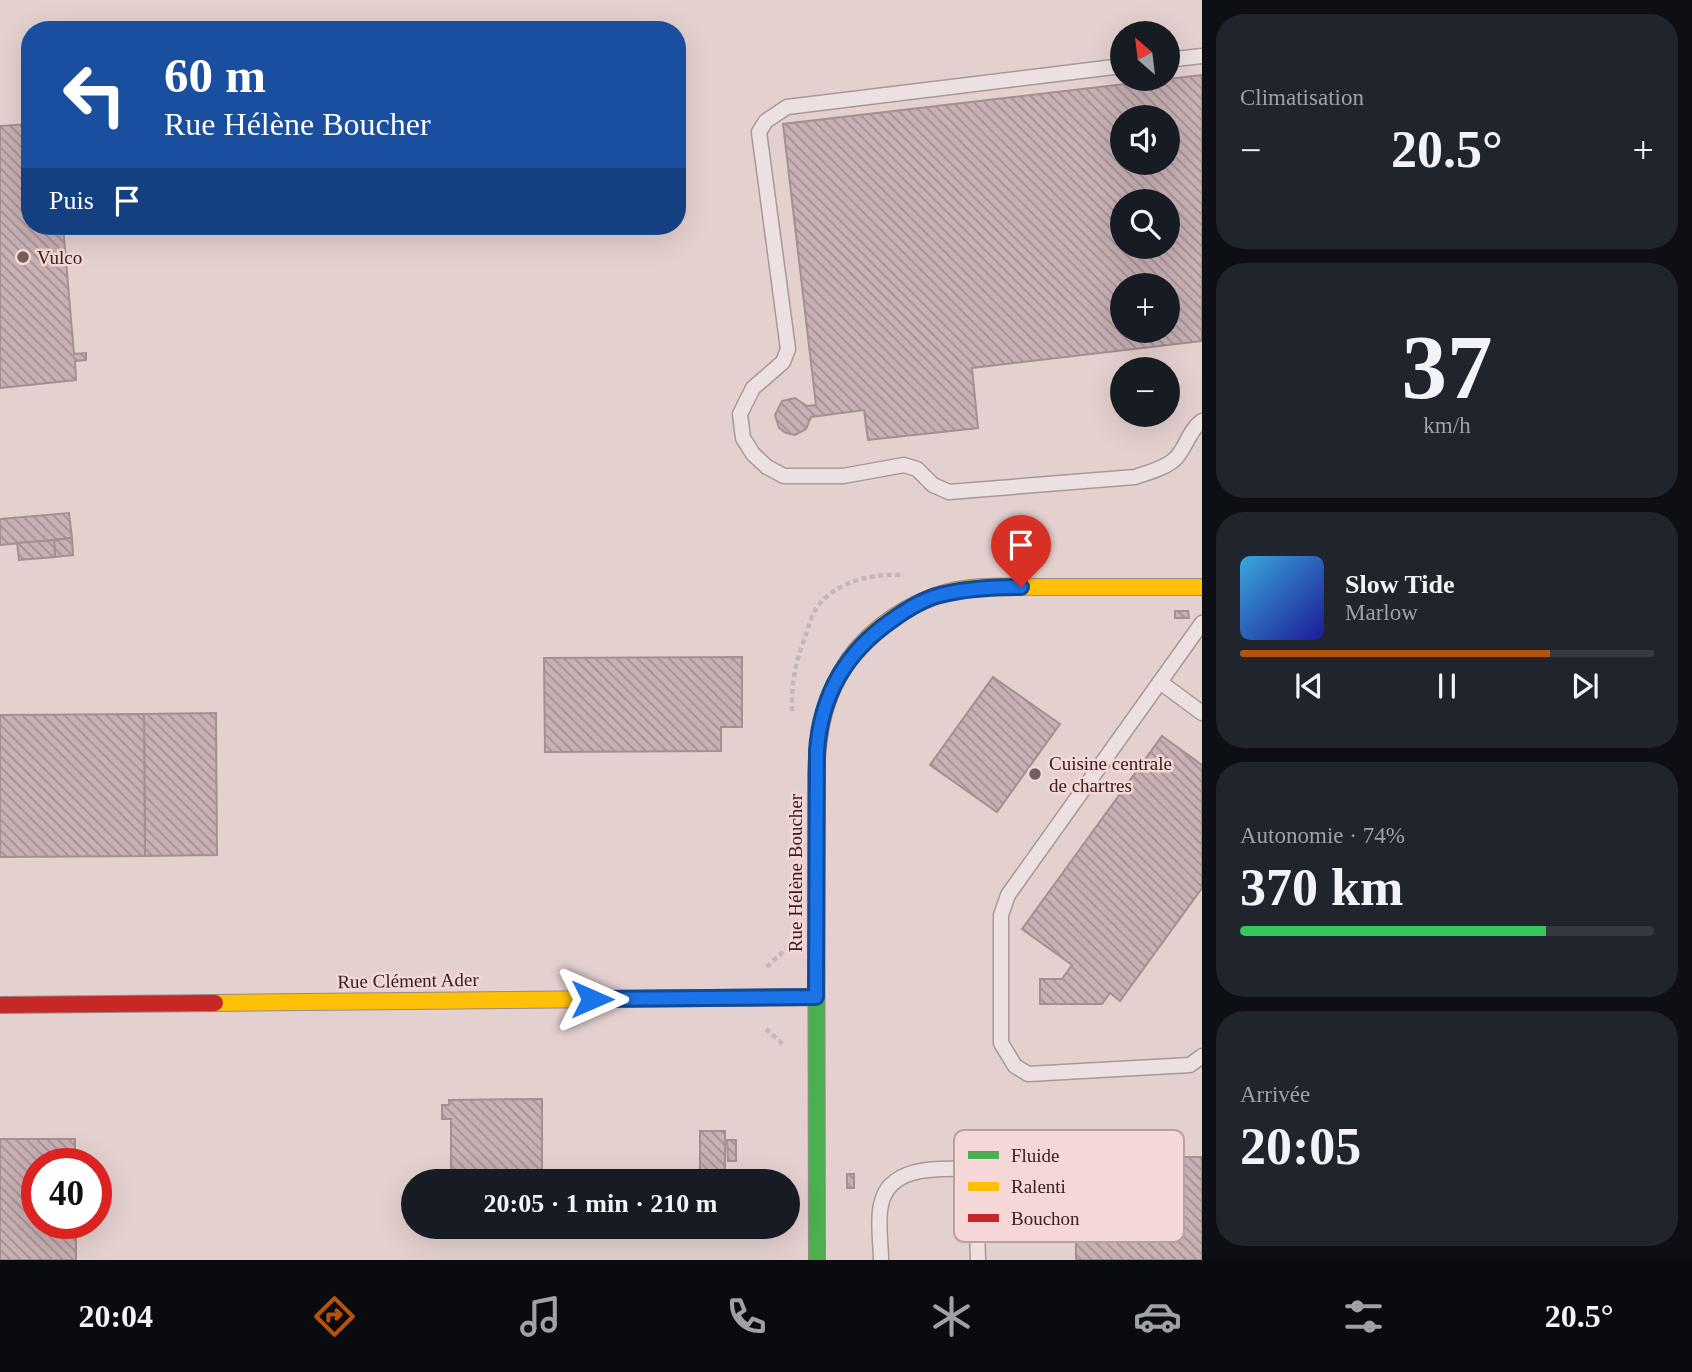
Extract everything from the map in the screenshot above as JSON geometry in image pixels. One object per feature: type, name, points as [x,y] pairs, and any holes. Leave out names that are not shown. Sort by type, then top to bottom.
[{"type":"street","name":"Rue Hélène Boucher","points":[[817,1260],[816,773],[819,728],[833,685],[849,657],[863,642],[904,611],[937,595],[982,587],[1202,587]]},
{"type":"street","name":"Rue Clément Ader","points":[[0,1004],[816,997]]},
{"type":"lane","points":[[1180,59],[1202,56]]},
{"type":"lane","points":[[1110,67],[787,107],[766,121],[759,132],[788,349],[783,362],[753,388],[740,414],[743,438],[753,454],[767,467],[784,475],[843,476],[904,465],[917,469],[933,485],[948,492],[1135,477],[1158,469],[1176,458],[1196,425],[1202,421]]},
{"type":"lane","points":[[1201,628],[1008,895],[1001,915],[1002,1043],[1015,1066],[1028,1073],[1189,1065],[1202,1056]]},
{"type":"lane","points":[[1160,682],[1202,713]]},
{"type":"lane","points":[[881,1260],[880,1205],[887,1191],[899,1180],[924,1169],[954,1169]]},
{"type":"lane","points":[[977,1242],[978,1260]]},
{"type":"path","points":[[792,716],[792,678],[814,612],[834,591],[862,578],[879,574],[910,575]]},
{"type":"path","points":[[766,967],[786,949],[788,942]]},
{"type":"building","points":[[1202,75],[1202,341],[972,368],[978,428],[868,440],[864,410],[811,417],[806,429],[795,435],[779,428],[775,415],[782,401],[795,398],[807,406],[816,405],[783,124],[1110,86],[1110,91],[1180,91],[1180,78]]},
{"type":"building","points":[[21,125],[21,235],[64,235],[74,354],[86,353],[86,360],[75,361],[76,380],[0,388],[0,126]]},
{"type":"building","points":[[69,513],[72,538],[0,545],[0,519]]},
{"type":"building","points":[[72,538],[73,555],[55,557],[54,540]]},
{"type":"building","points":[[54,540],[55,557],[19,560],[17,543]]},
{"type":"building","points":[[1175,611],[1188,611],[1189,618],[1175,618]]},
{"type":"building","points":[[742,657],[742,727],[721,727],[721,751],[545,752],[544,658]]},
{"type":"building","points":[[993,677],[1060,724],[997,812],[930,765]]},
{"type":"building","points":[[216,713],[217,855],[145,856],[144,714]]},
{"type":"building","points":[[144,714],[145,856],[0,857],[0,715]]},
{"type":"building","points":[[1162,736],[1202,765],[1202,888],[1120,1001],[1110,993],[1102,1004],[1040,1004],[1040,979],[1062,979],[1072,965],[1022,929]]},
{"type":"building","points":[[542,1099],[542,1169],[451,1169],[451,1119],[442,1119],[442,1105],[449,1105],[449,1100]]},
{"type":"building","points":[[700,1131],[725,1131],[725,1169],[700,1169]]},
{"type":"building","points":[[0,1139],[75,1139],[75,1148],[21,1148],[21,1239],[76,1239],[76,1260],[0,1260]]},
{"type":"building","points":[[727,1140],[736,1140],[736,1161],[728,1161]]},
{"type":"building","points":[[1184,1157],[1202,1157],[1202,1260],[1076,1260],[1076,1242],[1184,1242]]},
{"type":"building","points":[[847,1174],[854,1174],[854,1188],[847,1188]]},
{"type":"traffic: fast","points":[[817,1260],[816,773],[822,721],[829,696],[841,672]]},
{"type":"traffic: slow","points":[[841,672],[859,647],[881,626],[907,609],[948,592],[990,587],[1202,587]]},
{"type":"traffic: slow","points":[[215,1003],[815,997]]},
{"type":"traffic: jam","points":[[0,1005],[215,1003]]},
{"type":"place","name":"Vulco","points":[[23,257]]},
{"type":"place","name":"Cuisine centrale de chartres","points":[[1035,774]]},
{"type":"route","points":[[592,999],[816,997],[817,751],[819,728],[833,685],[849,657],[870,635],[904,611],[937,595],[982,587],[1021,587]]}]
